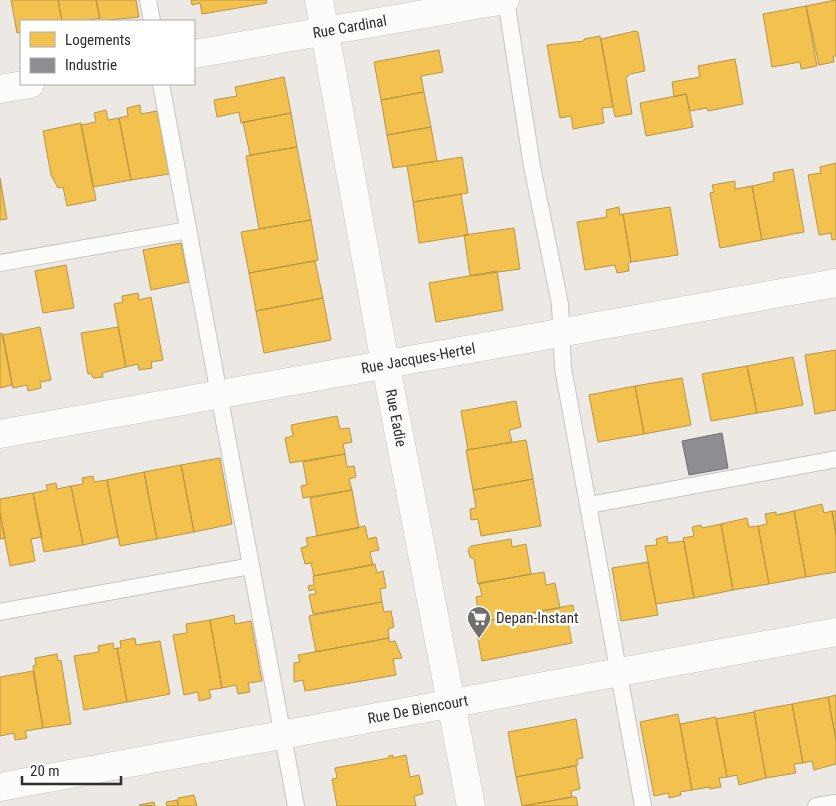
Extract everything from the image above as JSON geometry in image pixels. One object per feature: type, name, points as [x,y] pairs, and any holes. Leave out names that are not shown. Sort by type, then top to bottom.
[{"type":"street","name":"Rue Eadie","points":[[319,0],[386,364],[471,806]]},
{"type":"street","name":"Rue Cardinal","points":[[195,54],[505,0]]},
{"type":"street","points":[[0,89],[24,85]]},
{"type":"street","name":"Rue Jacques-Hertel","points":[[0,434],[836,283]]},
{"type":"street","name":"Rue De Biencourt","points":[[0,787],[836,632]]},
{"type":"lane","points":[[148,0],[152,20]]},
{"type":"lane","points":[[505,0],[532,166],[560,304],[564,368],[643,806]]},
{"type":"lane","points":[[162,85],[218,395],[296,806]]},
{"type":"lane","points":[[0,263],[188,230]]},
{"type":"lane","points":[[589,505],[836,459]]},
{"type":"lane","points":[[0,612],[251,566]]},
{"type":"lane","points":[[816,806],[836,803]]},
{"type":"building: Logements","points":[[11,0],[58,0],[62,20],[20,20],[20,32],[17,33]]},
{"type":"building: Logements","points":[[58,0],[96,0],[100,18],[91,20],[62,20]]},
{"type":"building: Logements","points":[[96,0],[136,0],[139,17],[100,20]]},
{"type":"building: Logements","points":[[191,0],[266,0],[267,3],[202,14],[200,3],[192,5]]},
{"type":"building: Logements","points":[[836,0],[836,56],[833,56],[834,62],[819,65],[806,6]]},
{"type":"building: Logements","points":[[806,6],[817,66],[801,69],[800,62],[772,67],[763,14]]},
{"type":"building: Logements","points":[[635,31],[638,32],[645,71],[630,74],[626,78],[632,114],[615,117],[601,39]]},
{"type":"building: Logements","points":[[600,36],[613,107],[602,108],[604,123],[573,129],[571,116],[560,118],[547,45],[584,41],[584,39]]},
{"type":"building: Logements","points":[[439,50],[443,72],[421,76],[424,92],[381,100],[374,62]]},
{"type":"building: Logements","points":[[735,59],[743,104],[708,111],[707,108],[690,111],[686,94],[674,97],[672,82],[700,77],[698,66]]},
{"type":"building: Logements","points":[[284,77],[291,113],[241,123],[239,112],[217,117],[214,100],[237,96],[235,87]]},
{"type":"building: Logements","points":[[424,92],[431,127],[387,135],[381,100]]},
{"type":"building: Logements","points":[[686,94],[693,127],[646,136],[640,103]]},
{"type":"building: Logements","points":[[140,105],[141,114],[157,111],[169,174],[131,180],[119,118],[128,116],[127,108]]},
{"type":"building: Logements","points":[[106,110],[108,120],[119,118],[131,180],[93,187],[81,125],[96,122],[94,113]]},
{"type":"building: Logements","points":[[291,113],[297,147],[250,155],[243,122]]},
{"type":"building: Logements","points":[[81,123],[96,200],[67,206],[63,187],[58,188],[51,175],[43,131]]},
{"type":"building: Logements","points":[[431,127],[437,161],[393,168],[387,135]]},
{"type":"building: Logements","points":[[297,147],[311,220],[259,229],[246,156]]},
{"type":"building: Logements","points":[[462,157],[468,193],[413,202],[407,166]]},
{"type":"building: Logements","points":[[836,163],[836,239],[832,240],[831,233],[819,235],[808,175],[821,173],[820,167]]},
{"type":"building: Logements","points":[[793,169],[804,232],[762,240],[752,186],[774,181],[773,173]]},
{"type":"building: Logements","points":[[0,178],[7,219],[0,220]]},
{"type":"building: Logements","points":[[735,181],[735,189],[752,186],[762,240],[720,248],[710,193],[714,192],[712,185]]},
{"type":"building: Logements","points":[[461,194],[468,235],[419,243],[413,202]]},
{"type":"building: Logements","points":[[619,207],[620,215],[623,214],[631,262],[628,263],[629,271],[617,273],[615,265],[585,270],[577,222],[607,217],[606,210]]},
{"type":"building: Logements","points":[[670,207],[678,255],[631,262],[623,214]]},
{"type":"building: Logements","points":[[311,220],[318,260],[249,273],[241,232]]},
{"type":"building: Logements","points":[[514,228],[520,269],[470,276],[464,235]]},
{"type":"building: Logements","points":[[181,243],[189,282],[151,290],[143,250]]},
{"type":"building: Logements","points":[[315,261],[323,298],[256,311],[249,273]]},
{"type":"building: Logements","points":[[66,265],[74,308],[43,313],[35,271]]},
{"type":"building: Logements","points":[[497,271],[503,310],[436,322],[429,283]]},
{"type":"building: Logements","points":[[138,293],[139,300],[151,297],[163,360],[151,362],[152,368],[139,370],[138,364],[126,367],[114,304],[123,302],[122,296]]},
{"type":"building: Logements","points":[[323,298],[331,340],[264,353],[256,311]]},
{"type":"building: Logements","points":[[40,327],[51,380],[40,382],[41,388],[28,391],[27,385],[13,388],[3,335]]},
{"type":"building: Logements","points":[[118,327],[126,367],[102,373],[103,377],[93,378],[91,373],[88,374],[81,333]]},
{"type":"building: Logements","points":[[2,333],[12,385],[0,388],[0,334]]},
{"type":"building: Logements","points":[[836,350],[836,410],[815,414],[805,355]]},
{"type":"building: Logements","points":[[793,357],[803,405],[757,413],[747,366]]},
{"type":"building: Logements","points":[[747,366],[757,413],[711,421],[702,374]]},
{"type":"building: Logements","points":[[682,378],[691,425],[644,434],[635,386]]},
{"type":"building: Logements","points":[[635,386],[644,434],[598,442],[589,395]]},
{"type":"building: Logements","points":[[516,401],[521,427],[509,430],[512,442],[468,450],[461,411]]},
{"type":"building: Logements","points":[[337,416],[340,429],[349,428],[352,442],[343,444],[345,454],[290,463],[285,438],[293,436],[291,425]]},
{"type":"building: Logements","points":[[526,440],[533,479],[473,490],[466,450]]},
{"type":"building: Logements","points":[[345,454],[347,467],[354,466],[356,477],[349,479],[352,490],[303,498],[301,486],[307,485],[303,462]]},
{"type":"building: Logements","points":[[220,458],[232,524],[194,532],[181,465]]},
{"type":"building: Logements","points":[[181,465],[194,532],[157,539],[144,472]]},
{"type":"building: Logements","points":[[144,472],[157,539],[120,546],[107,480]]},
{"type":"building: Logements","points":[[93,476],[94,482],[107,480],[118,537],[83,545],[71,486],[83,484],[82,478]]},
{"type":"building: Logements","points":[[533,479],[541,526],[481,536],[478,519],[471,520],[470,509],[476,508],[473,490]]},
{"type":"building: Logements","points":[[56,483],[57,489],[71,486],[83,545],[44,552],[33,493],[48,490],[46,485]]},
{"type":"building: Logements","points":[[352,490],[359,528],[317,536],[310,498]]},
{"type":"building: Logements","points":[[33,493],[42,537],[31,539],[35,561],[10,566],[0,513],[0,499]]},
{"type":"building: Logements","points":[[822,504],[824,513],[832,511],[836,535],[836,572],[806,577],[794,511]]},
{"type":"building: Logements","points":[[794,511],[806,577],[769,584],[758,526],[767,524],[765,514],[776,512],[776,515]]},
{"type":"building: Logements","points":[[832,511],[836,511],[836,535]]},
{"type":"building: Logements","points":[[0,513],[5,538],[0,539]]},
{"type":"building: Logements","points":[[747,518],[749,527],[758,526],[769,584],[733,590],[721,524]]},
{"type":"building: Logements","points":[[721,524],[733,590],[694,598],[683,538],[694,536],[692,527],[701,525],[702,528]]},
{"type":"building: Logements","points":[[365,526],[368,539],[376,537],[379,550],[370,552],[373,565],[314,576],[311,563],[305,564],[301,548],[308,546],[306,538]]},
{"type":"building: Logements","points":[[667,536],[668,543],[684,541],[694,598],[656,604],[645,546],[657,545],[656,539]]},
{"type":"building: Logements","points":[[511,539],[512,547],[526,544],[531,574],[478,584],[474,559],[470,557],[468,550],[471,546]]},
{"type":"building: Logements","points":[[648,562],[658,615],[621,621],[612,568]]},
{"type":"building: Logements","points":[[375,564],[377,573],[383,571],[386,588],[380,589],[382,602],[313,614],[309,595],[316,594],[315,589],[309,591],[308,586],[314,585],[313,576]]},
{"type":"building: Logements","points":[[544,572],[546,585],[555,583],[560,608],[487,621],[484,609],[478,610],[476,597],[482,596],[479,583]]},
{"type":"building: Logements","points":[[382,602],[384,612],[391,611],[394,627],[388,629],[389,638],[316,652],[309,616]]},
{"type":"building: Logements","points":[[573,605],[576,621],[568,622],[572,643],[482,661],[475,623]]},
{"type":"building: Logements","points":[[234,615],[235,624],[251,621],[262,681],[248,683],[250,692],[238,694],[236,685],[222,688],[210,620]]},
{"type":"building: Logements","points":[[210,620],[222,688],[209,690],[211,698],[199,701],[198,692],[184,695],[173,635],[187,633],[186,624]]},
{"type":"building: Logements","points":[[135,638],[136,645],[160,641],[170,694],[127,702],[117,648],[121,648],[120,641]]},
{"type":"building: Logements","points":[[389,638],[389,642],[395,641],[402,658],[393,659],[396,675],[305,691],[303,680],[294,682],[294,663],[300,662],[298,655]]},
{"type":"building: Logements","points":[[113,643],[114,649],[117,648],[127,702],[84,710],[74,656],[99,652],[98,646]]},
{"type":"building: Logements","points":[[57,654],[58,661],[61,660],[71,724],[43,728],[33,666],[36,665],[35,658]]},
{"type":"building: Logements","points":[[33,671],[43,728],[25,731],[27,738],[15,740],[14,733],[0,736],[0,677]]},
{"type":"building: Logements","points":[[836,695],[836,740],[828,697]]},
{"type":"building: Logements","points":[[828,697],[836,740],[836,764],[814,770],[812,761],[803,763],[792,704]]},
{"type":"building: Logements","points":[[792,704],[803,763],[794,764],[796,773],[766,778],[754,711]]},
{"type":"building: Logements","points":[[754,712],[766,778],[739,785],[737,775],[727,777],[716,719]]},
{"type":"building: Logements","points":[[678,714],[692,790],[680,792],[681,795],[669,798],[669,793],[654,796],[640,722]]},
{"type":"building: Logements","points":[[716,717],[727,777],[719,778],[721,787],[692,790],[680,724]]},
{"type":"building: Logements","points":[[576,719],[583,758],[577,759],[578,765],[516,777],[508,732]]},
{"type":"building: Logements","points":[[393,755],[393,758],[406,755],[410,777],[419,775],[423,794],[414,796],[416,806],[337,806],[332,779],[337,778],[335,768],[389,758],[389,756]]},
{"type":"building: Logements","points":[[576,766],[580,789],[571,791],[572,797],[522,806],[516,777]]},
{"type":"building: Logements","points":[[194,795],[197,806],[167,806],[166,802],[177,800],[178,805],[178,798]]},
{"type":"building: Logements","points":[[576,797],[578,806],[523,806]]},
{"type":"building: Logements","points":[[154,802],[155,806],[139,805]]},
{"type":"building: Industrie","points":[[722,433],[728,468],[689,475],[682,441]]},
{"type":"place","name":"Depan-Instant","points":[[479,639]]}]
